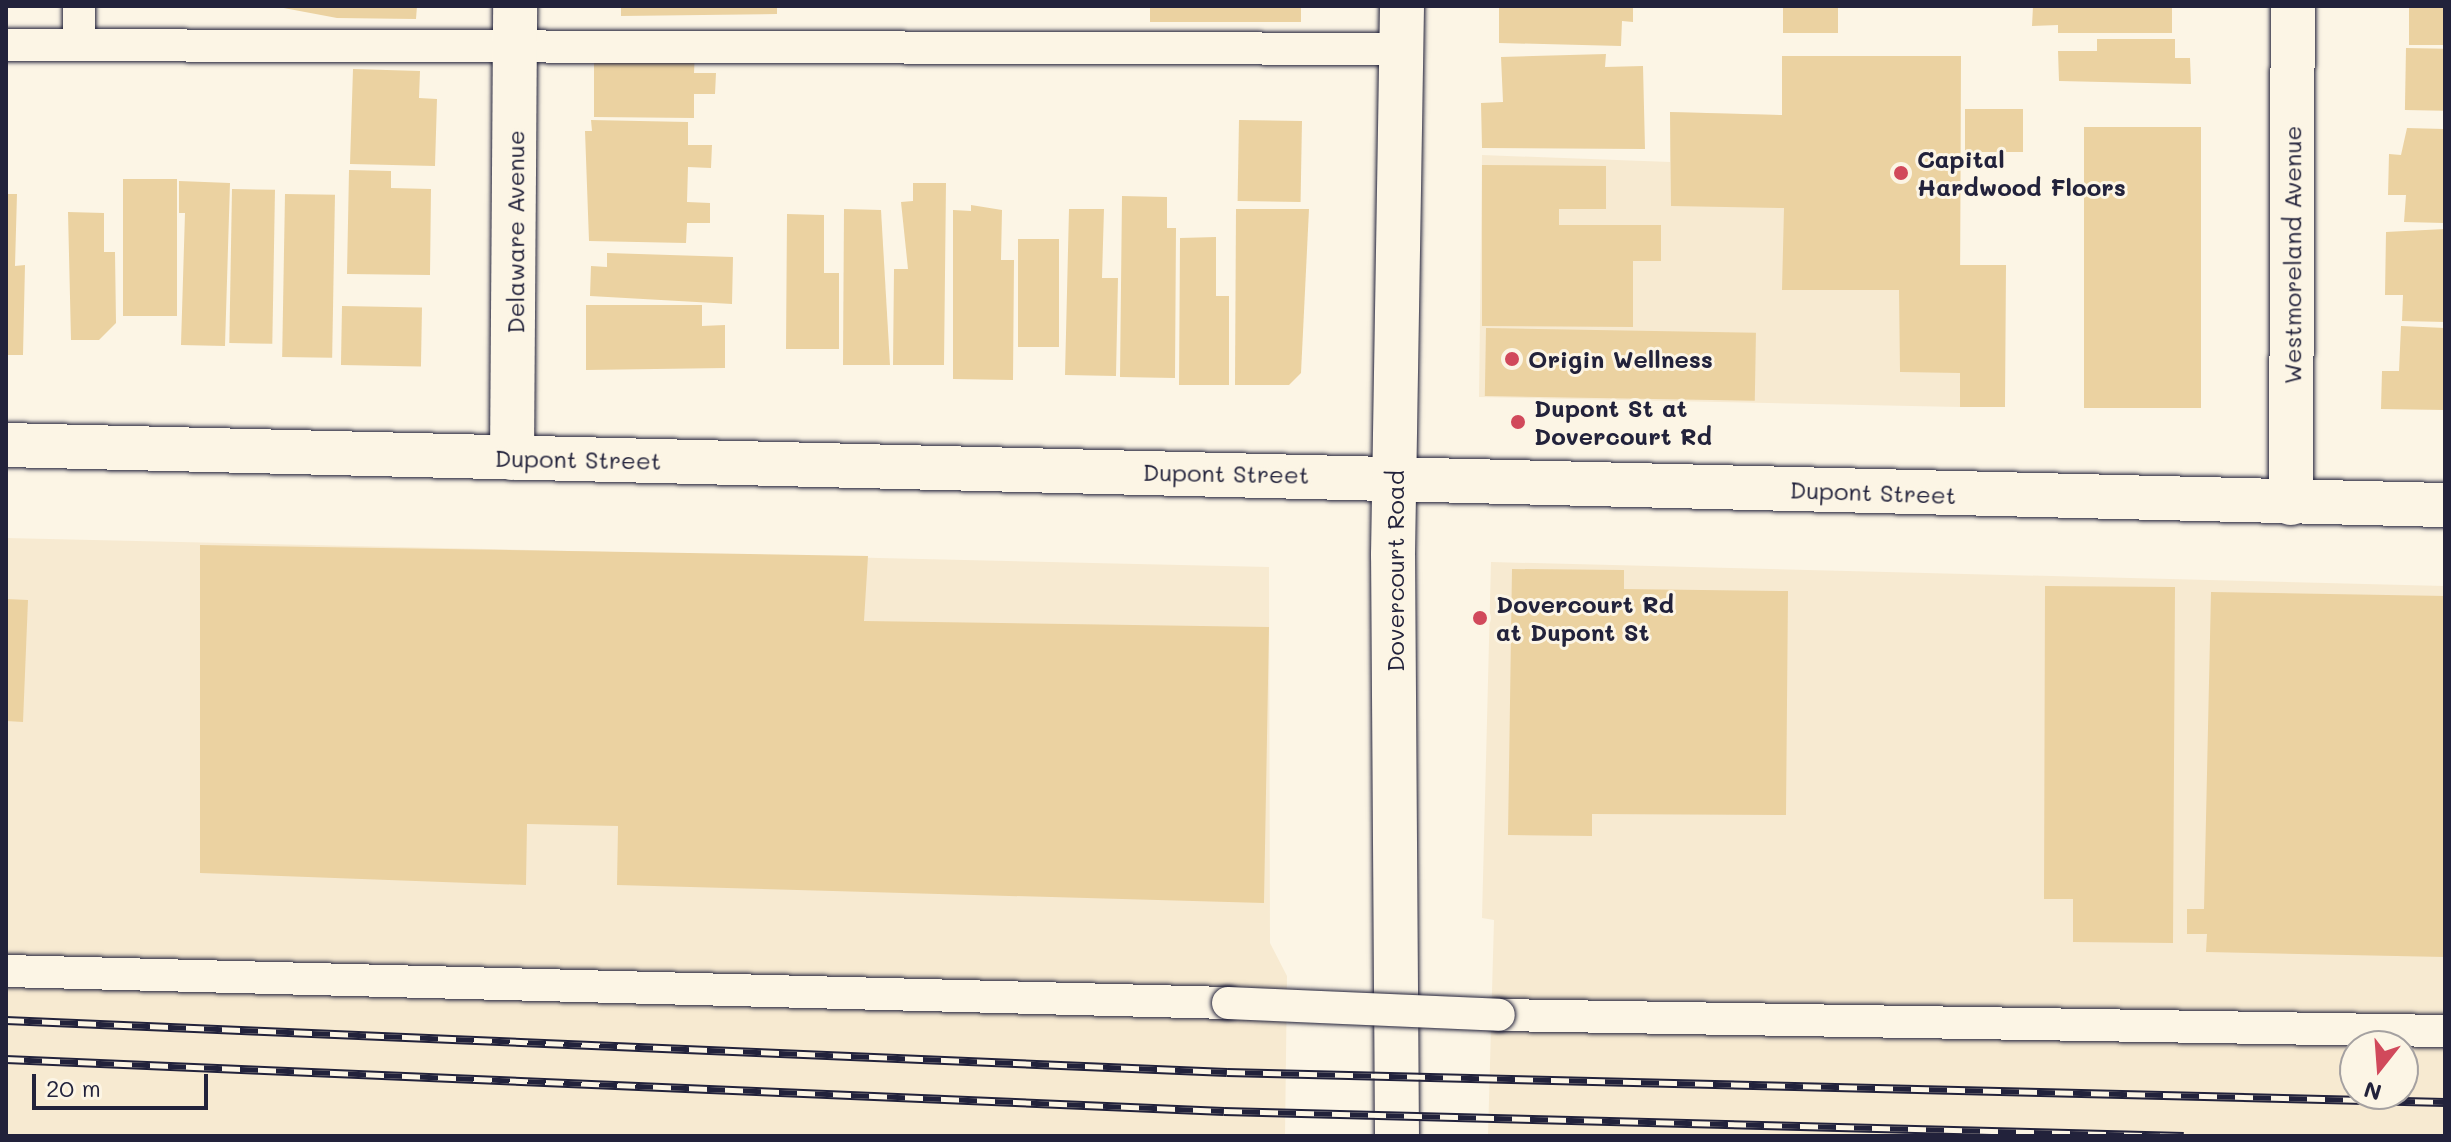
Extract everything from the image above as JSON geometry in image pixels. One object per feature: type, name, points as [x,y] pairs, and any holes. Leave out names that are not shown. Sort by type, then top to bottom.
[{"type":"main road","name":"Westmoreland Avenue","points":[[2291,503],[2293,6]]},
{"type":"main road","name":"Delaware Avenue","points":[[512,458],[514,26]]},
{"type":"main road","name":"Dovercourt Road","points":[[1397,1136],[1395,476],[1402,27]]},
{"type":"main road","name":"Dupont Street","points":[[6,445],[1395,476],[2445,505]]},
{"type":"lane","points":[[79,6],[79,44]]},
{"type":"lane","points":[[6,45],[514,26],[1402,27]]},
{"type":"lane","points":[[6,971],[1228,1003],[1499,1015],[2445,1031]]},
{"type":"shaded area","points":[[1782,56],[1961,56],[1960,407],[1479,397],[1482,155],[1670,162],[1670,112],[1782,115]]},
{"type":"shaded area","points":[[6,538],[1269,567],[1270,943],[1287,976],[1285,1136],[6,1136]]},
{"type":"shaded area","points":[[1491,562],[2445,586],[2445,1136],[1488,1136],[1494,920],[1482,918]]},
{"type":"building","points":[[273,6],[417,6],[416,19],[337,18]]},
{"type":"building","points":[[621,6],[777,6],[777,14],[621,16]]},
{"type":"building","points":[[1150,6],[1301,6],[1301,22],[1150,22]]},
{"type":"building","points":[[1499,6],[1633,6],[1633,22],[1622,21],[1621,46],[1499,43]]},
{"type":"building","points":[[1783,6],[1838,6],[1838,33],[1783,33]]},
{"type":"building","points":[[2033,6],[2172,6],[2172,33],[2058,33],[2058,25],[2032,26]]},
{"type":"building","points":[[2409,6],[2445,6],[2445,45],[2409,45]]},
{"type":"building","points":[[2097,39],[2175,39],[2175,58],[2190,58],[2191,84],[2059,81],[2058,51],[2097,51]]},
{"type":"building","points":[[2406,48],[2445,49],[2444,111],[2405,110]]},
{"type":"building","points":[[594,51],[695,52],[694,73],[716,73],[715,94],[694,94],[694,118],[594,117]]},
{"type":"building","points":[[1606,54],[1605,67],[1643,66],[1645,149],[1482,148],[1481,103],[1503,102],[1501,57]]},
{"type":"building","points":[[1782,56],[1961,56],[1960,265],[2006,265],[2005,407],[1960,407],[1960,373],[1900,372],[1899,290],[1782,290],[1784,208],[1671,206],[1670,112],[1782,115]]},
{"type":"building","points":[[353,69],[420,71],[419,98],[437,99],[435,166],[350,164]]},
{"type":"building","points":[[1965,109],[2023,109],[2023,152],[1965,152]]},
{"type":"building","points":[[591,120],[688,122],[688,145],[712,145],[711,168],[688,167],[687,202],[710,203],[710,223],[687,223],[686,243],[589,241],[585,131],[592,131]]},
{"type":"building","points":[[1239,120],[1302,121],[1301,202],[1238,201]]},
{"type":"building","points":[[2084,127],[2201,127],[2201,408],[2084,408]]},
{"type":"building","points":[[2407,128],[2444,129],[2444,223],[2404,222],[2406,195],[2388,195],[2389,154],[2401,155]]},
{"type":"building","points":[[1482,165],[1606,166],[1606,209],[1559,209],[1559,225],[1661,225],[1661,261],[1633,261],[1633,327],[1482,326]]},
{"type":"building","points":[[349,170],[391,171],[391,188],[431,189],[430,275],[347,274]]},
{"type":"building","points":[[123,179],[177,179],[177,316],[123,316]]},
{"type":"building","points":[[179,181],[230,183],[225,346],[181,345],[185,213],[179,213]]},
{"type":"building","points":[[913,183],[946,183],[944,365],[893,365],[894,269],[908,269],[901,202],[913,201]]},
{"type":"building","points":[[232,189],[275,190],[272,344],[229,343]]},
{"type":"building","points":[[6,194],[17,194],[15,266],[25,265],[23,355],[6,355]]},
{"type":"building","points":[[285,194],[335,195],[332,358],[282,357]]},
{"type":"building","points":[[1122,196],[1167,197],[1167,228],[1176,228],[1175,378],[1120,377]]},
{"type":"building","points":[[971,205],[1002,210],[1001,260],[1014,260],[1013,380],[953,379],[953,210],[971,211]]},
{"type":"building","points":[[844,209],[881,210],[890,365],[843,365]]},
{"type":"building","points":[[1069,209],[1104,209],[1102,278],[1118,278],[1116,376],[1065,375]]},
{"type":"building","points":[[1236,209],[1309,209],[1301,373],[1289,385],[1235,385]]},
{"type":"building","points":[[68,212],[104,213],[104,252],[115,252],[116,323],[99,340],[71,340]]},
{"type":"building","points":[[787,214],[824,215],[824,273],[839,273],[839,349],[786,349]]},
{"type":"building","points":[[2445,229],[2445,322],[2402,321],[2403,295],[2385,295],[2386,232]]},
{"type":"building","points":[[1216,237],[1216,296],[1229,296],[1229,385],[1179,385],[1180,238]]},
{"type":"building","points":[[1018,239],[1059,239],[1059,347],[1018,347]]},
{"type":"building","points":[[607,253],[733,257],[732,304],[590,296],[591,266],[607,267]]},
{"type":"building","points":[[586,305],[702,305],[702,326],[725,325],[725,368],[586,370]]},
{"type":"building","points":[[342,306],[422,307],[421,366],[341,365]]},
{"type":"building","points":[[2401,326],[2445,328],[2445,410],[2381,409],[2382,371],[2399,371]]},
{"type":"building","points":[[1486,328],[1756,333],[1755,401],[1485,396]]},
{"type":"building","points":[[200,545],[868,556],[864,621],[1269,627],[1264,903],[617,885],[618,826],[527,824],[526,885],[200,873]]},
{"type":"building","points":[[1512,569],[1624,570],[1624,589],[1788,591],[1786,815],[1592,814],[1592,836],[1508,835]]},
{"type":"building","points":[[2045,586],[2175,587],[2173,943],[2073,942],[2073,899],[2044,899]]},
{"type":"building","points":[[2211,592],[2445,596],[2445,957],[2206,952],[2207,934],[2187,934],[2187,909],[2204,909]]},
{"type":"building","points":[[6,599],[28,600],[23,722],[6,721]]},
{"type":"railway","points":[[6,1020],[1227,1072],[2445,1102]]},
{"type":"railway","points":[[6,1059],[1224,1111],[2184,1136]]},
{"type":"place","name":"Capital Hardwood Floors","points":[[1901,173]]},
{"type":"place","name":"Origin Wellness","points":[[1512,359]]},
{"type":"place","name":"Dupont St at Dovercourt Rd","points":[[1518,422]]},
{"type":"place","name":"Dovercourt Rd at Dupont St","points":[[1480,618]]}]
